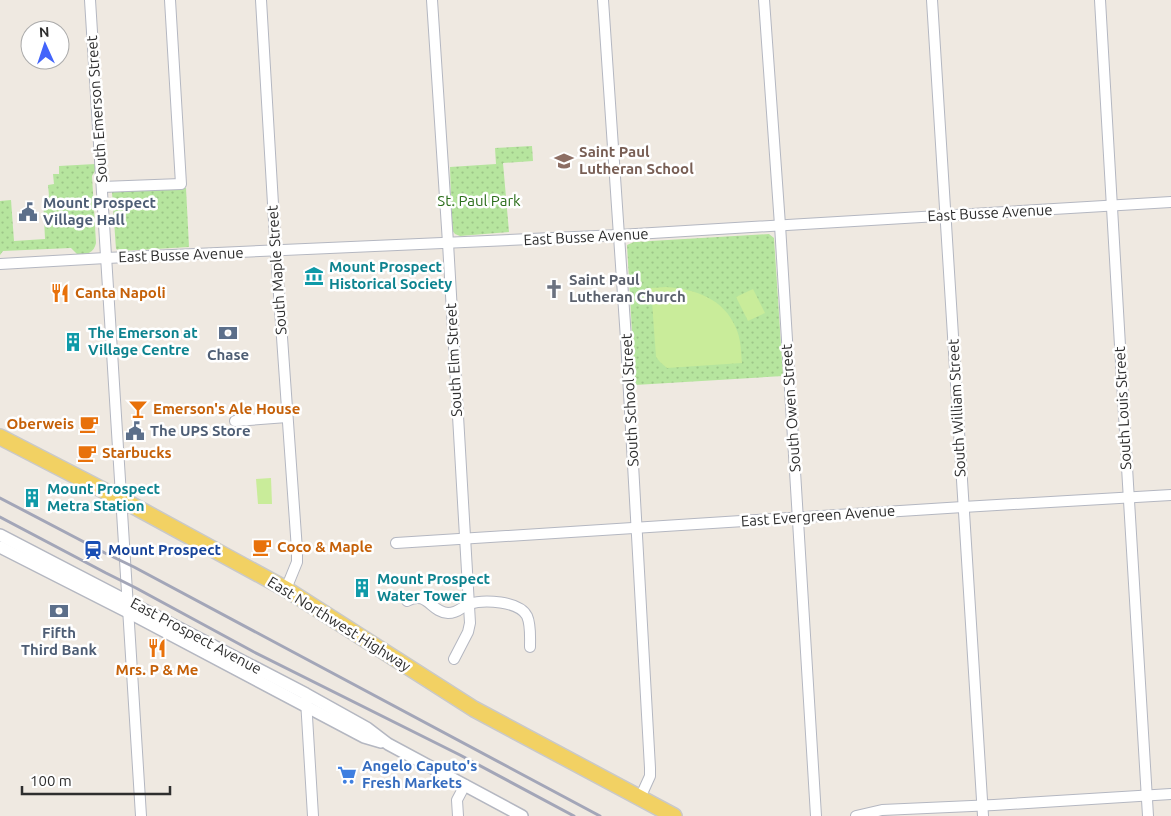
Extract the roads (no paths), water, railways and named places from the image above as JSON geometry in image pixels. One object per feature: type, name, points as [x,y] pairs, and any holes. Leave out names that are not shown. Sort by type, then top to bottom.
[{"type":"main road","name":"East Northwest Highway","points":[[0,437],[121,499],[286,589],[474,709],[674,816]]},
{"type":"street","name":"South Emerson Street","points":[[90,0],[141,816]]},
{"type":"street","points":[[102,187],[181,184],[170,0]]},
{"type":"street","name":"South Maple Street","points":[[261,0],[297,562],[286,589]]},
{"type":"street","name":"South Elm Street","points":[[432,0],[470,628],[454,659]]},
{"type":"street","name":"South School Street","points":[[603,0],[637,527],[650,768],[650,776],[640,798]]},
{"type":"street","name":"South Owen Street","points":[[764,0],[780,225],[816,816]]},
{"type":"street","name":"South William Street","points":[[932,0],[982,811]]},
{"type":"street","name":"South Louis Street","points":[[1100,0],[1148,816]]},
{"type":"street","name":"East Busse Avenue","points":[[0,264],[619,236],[1171,202]]},
{"type":"street","points":[[235,421],[287,417]]},
{"type":"street","name":"East Evergreen Avenue","points":[[396,544],[637,527],[1171,495]]},
{"type":"street","name":"East Prospect Avenue","points":[[0,535],[306,694],[367,728],[388,744],[522,816]]},
{"type":"street","name":"East Prospect Avenue","points":[[0,547],[128,612],[364,737],[388,744]]},
{"type":"street","points":[[407,601],[422,598],[442,612],[450,613],[460,610],[468,604],[495,601],[514,606],[522,610],[527,616],[530,625],[530,647]]},
{"type":"street","points":[[306,694],[313,816]]},
{"type":"street","points":[[458,816],[457,800],[464,785]]},
{"type":"street","points":[[856,816],[882,810],[982,811],[1171,794]]},
{"type":"railway","points":[[0,498],[134,567],[600,816]]},
{"type":"railway","points":[[0,517],[254,652],[460,755],[574,816]]},
{"type":"place","name":"Saint Paul Lutheran School","points":[[564,161]]},
{"type":"place","name":"Mount Prospect Village Hall","points":[[28,212]]},
{"type":"place","name":"Mount Prospect Historical Society","points":[[314,276]]},
{"type":"place","name":"Saint Paul Lutheran Church","points":[[554,289]]},
{"type":"place","name":"Canta Napoli","points":[[60,293]]},
{"type":"place","name":"Chase","points":[[228,333]]},
{"type":"place","name":"The Emerson at Village Centre","points":[[73,342]]},
{"type":"place","name":"Emerson's Ale House","points":[[138,409]]},
{"type":"place","name":"Oberweis","points":[[89,424]]},
{"type":"place","name":"The UPS Store","points":[[135,431]]},
{"type":"place","name":"Starbucks","points":[[87,453]]},
{"type":"place","name":"Mount Prospect Metra Station","points":[[32,498]]},
{"type":"place","name":"Coco & Maple","points":[[262,547]]},
{"type":"place","name":"Mount Prospect","points":[[93,550]]},
{"type":"place","name":"Mount Prospect Water Tower","points":[[362,588]]},
{"type":"place","name":"Fifth Third Bank","points":[[59,611]]},
{"type":"place","name":"Mrs. P & Me","points":[[157,648]]},
{"type":"place","name":"Angelo Caputo's Fresh Markets","points":[[347,775]]},
{"type":"park label","name":"St. Paul Park","points":[[479,201]]}]
